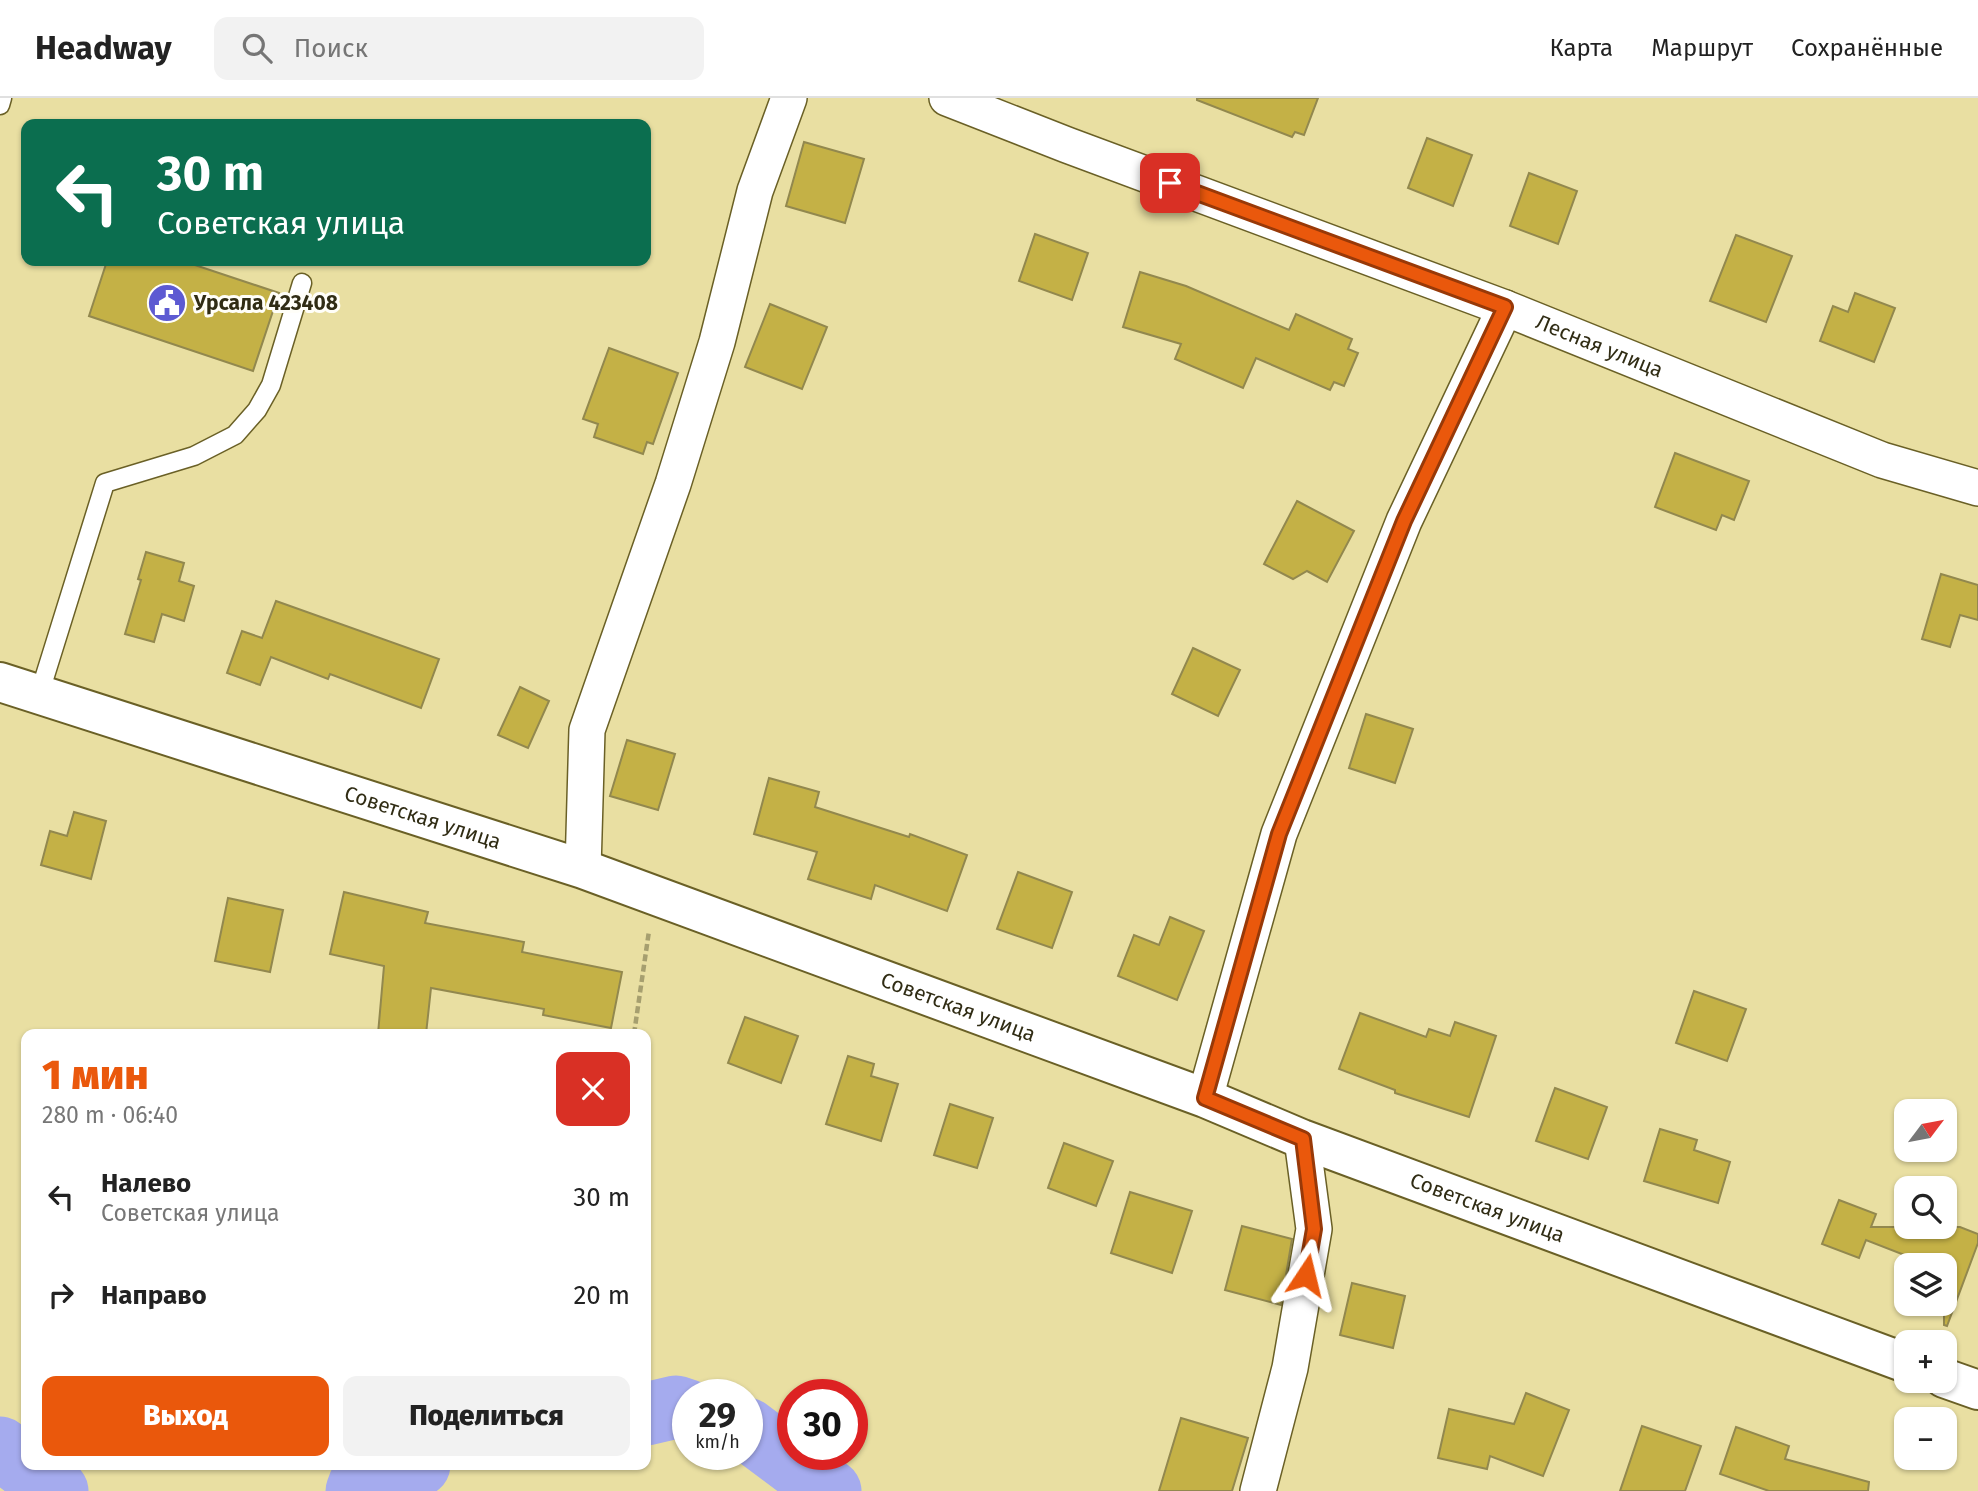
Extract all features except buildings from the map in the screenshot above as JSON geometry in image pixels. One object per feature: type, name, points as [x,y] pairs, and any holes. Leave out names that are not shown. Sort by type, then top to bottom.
[{"type":"street","points":[[583,869],[587,730],[673,484],[717,342],[755,191],[789,98]]},
{"type":"street","name":"Лесная улица","points":[[947,98],[1505,307],[1882,460],[1978,488]]},
{"type":"street","points":[[1205,1098],[1279,834],[1404,521],[1505,307]]},
{"type":"street","name":"Советская улица","points":[[0,682],[583,869],[1205,1098],[1303,1139],[1894,1359]]},
{"type":"street","points":[[1258,1491],[1290,1368],[1314,1229],[1303,1139]]},
{"type":"street","points":[[1957,1383],[1978,1390]]},
{"type":"lane","points":[[0,104],[2,98]]},
{"type":"lane","points":[[39,695],[105,483],[194,456],[235,435],[257,410],[271,385],[302,283]]},
{"type":"path","points":[[635,1029],[655,896]]},
{"type":"waterway","points":[[651,1413],[672,1408]]},
{"type":"waterway","points":[[763,1441],[830,1491]]},
{"type":"waterway","points":[[0,1448],[21,1464]]},
{"type":"waterway","points":[[29,1470],[57,1491]]},
{"type":"waterway","points":[[357,1491],[360,1483],[403,1470]]},
{"type":"place","name":"Урсала 423408","points":[[167,303]]},
{"type":"route","points":[[1170,183],[1505,307],[1404,521],[1279,834],[1205,1098],[1303,1139],[1314,1229],[1306,1275]]}]
